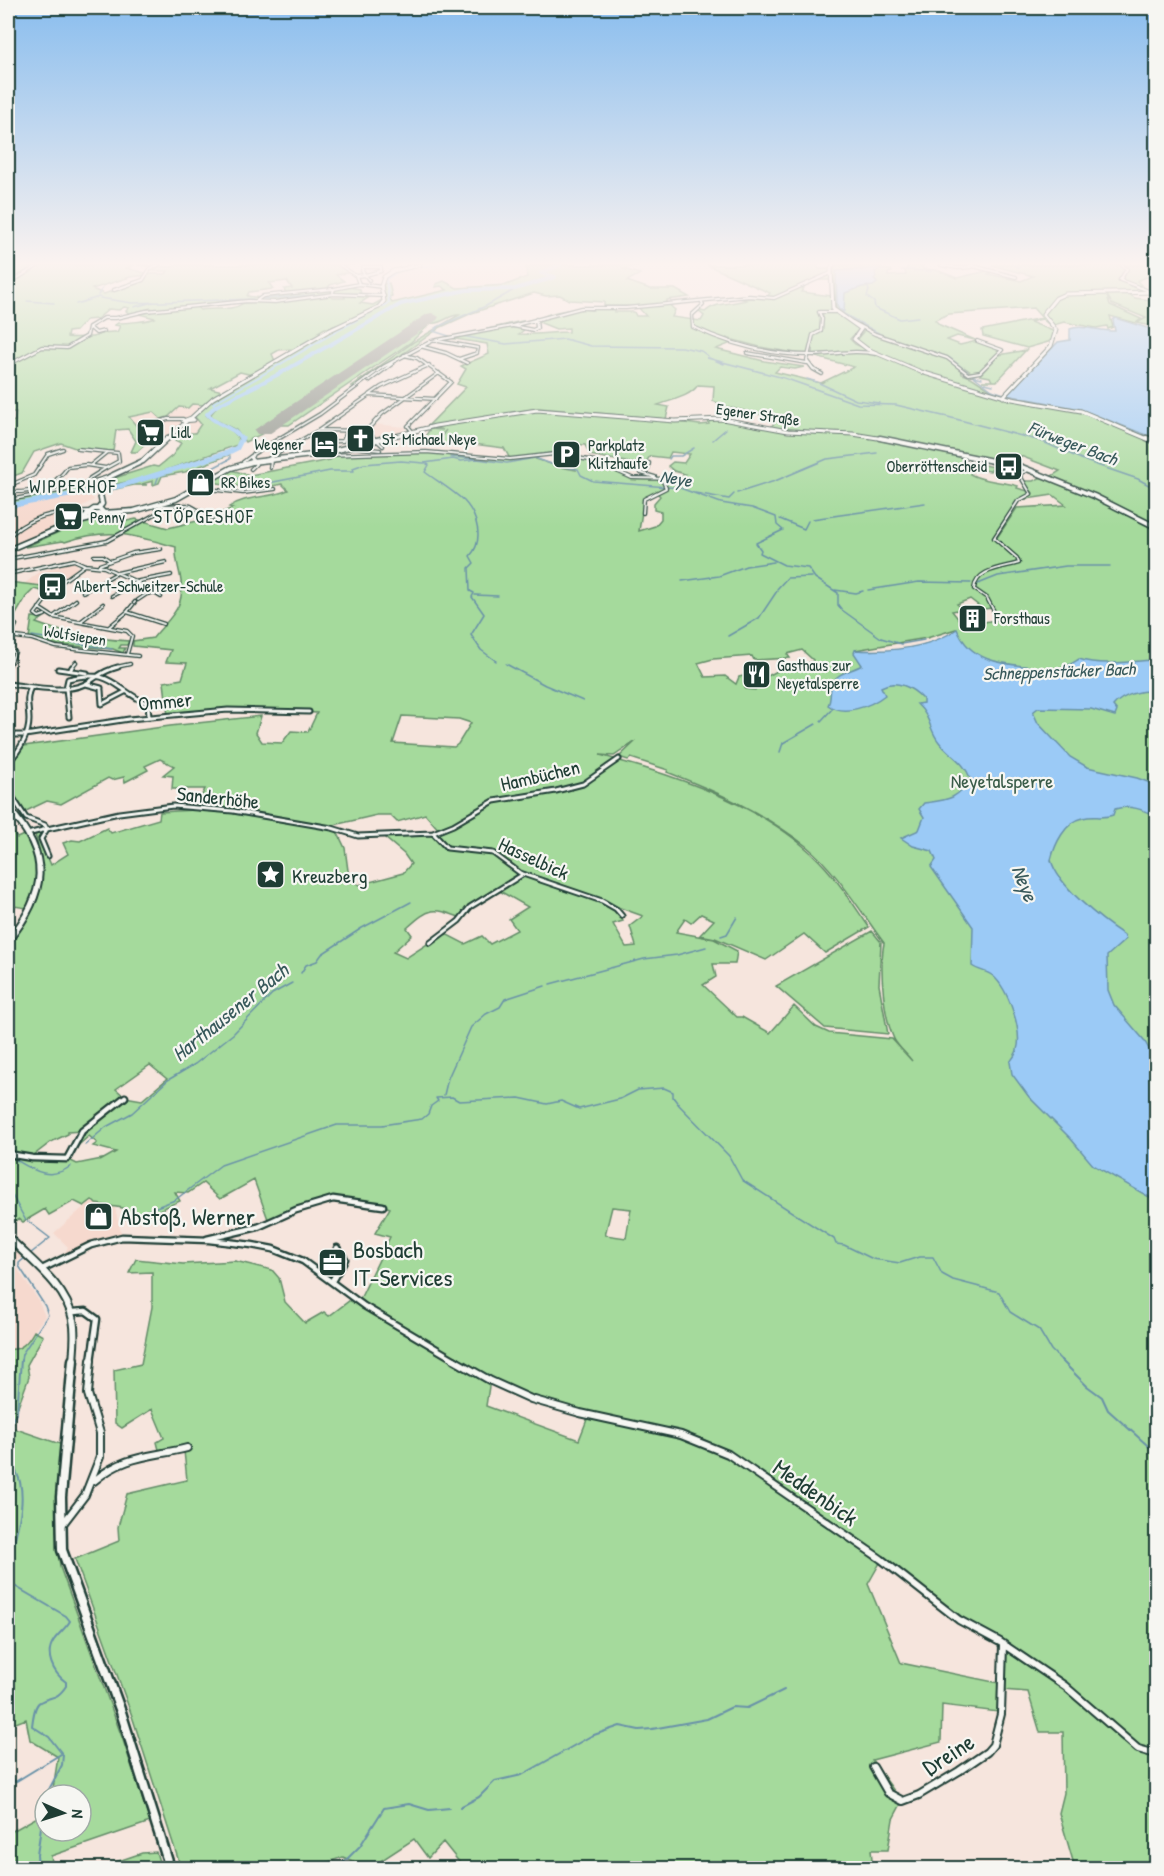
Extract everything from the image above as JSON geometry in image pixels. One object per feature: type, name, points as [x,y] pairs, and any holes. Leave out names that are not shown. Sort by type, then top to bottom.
[{"type":"main road","points":[[8,550],[79,522],[90,513],[100,511],[102,504],[100,487],[106,480],[143,461],[184,421],[191,418],[213,398],[291,353]]},
{"type":"main road","points":[[8,808],[31,834],[40,858],[39,881],[26,916],[8,940]]},
{"type":"street","points":[[8,364],[31,353]]},
{"type":"street","points":[[243,462],[321,413],[407,353]]},
{"type":"street","points":[[444,353],[467,363]]},
{"type":"street","points":[[459,359],[477,353]]},
{"type":"street","points":[[747,353],[807,363],[822,374]]},
{"type":"street","points":[[795,353],[809,355],[840,353]]},
{"type":"street","points":[[867,353],[882,356]]},
{"type":"street","points":[[876,353],[921,372],[1005,395],[1079,410],[1156,442]]},
{"type":"street","points":[[931,353],[942,356],[971,374],[980,372],[999,353]]},
{"type":"street","points":[[1005,395],[1044,353]]},
{"type":"street","points":[[403,355],[413,356],[451,382],[408,426],[412,431]]},
{"type":"street","points":[[807,363],[809,355]]},
{"type":"street","points":[[348,393],[396,362]]},
{"type":"street","points":[[270,468],[268,459],[320,430],[368,395],[406,374],[429,365]]},
{"type":"street","points":[[320,430],[366,431],[382,414],[439,373]]},
{"type":"street","points":[[368,395],[436,399]]},
{"type":"street","name":"Egener Straße","points":[[100,511],[115,513],[160,506],[200,488],[221,474],[252,462],[321,454],[412,431],[533,410],[675,421],[722,419],[788,431],[890,439],[1028,470],[1094,496],[1156,527]]},
{"type":"street","points":[[155,423],[168,419],[184,421]]},
{"type":"street","points":[[366,431],[383,446]]},
{"type":"street","points":[[308,436],[320,442],[343,441],[347,432]]},
{"type":"street","points":[[320,442],[321,454],[363,456],[426,452],[510,459],[555,454],[595,460],[632,478],[679,479]]},
{"type":"street","points":[[351,447],[380,450]]},
{"type":"street","points":[[8,486],[34,476],[48,454],[63,449]]},
{"type":"street","points":[[78,449],[118,453],[120,459],[88,479],[88,482]]},
{"type":"street","points":[[91,466],[108,452]]},
{"type":"street","points":[[251,456],[252,462],[256,464],[251,469]]},
{"type":"street","points":[[644,513],[644,499],[666,488],[663,479],[641,473],[648,469],[649,463]]},
{"type":"street","points":[[8,492],[39,490],[62,478],[68,466],[106,468]]},
{"type":"street","points":[[238,466],[246,470]]},
{"type":"street","points":[[998,620],[987,598],[974,589],[975,581],[982,574],[1018,563],[1017,558],[994,538],[1018,501],[1031,494],[1018,474],[1028,470]]},
{"type":"street","points":[[8,500],[65,490],[111,476]]},
{"type":"street","points":[[200,488],[243,493],[275,489]]},
{"type":"street","points":[[8,559],[107,541],[159,512],[160,506],[169,507],[184,503],[216,520]]},
{"type":"street","points":[[191,506],[183,511],[186,515],[203,513]]},
{"type":"street","points":[[8,536],[25,524],[48,516],[70,511],[90,513]]},
{"type":"street","points":[[79,522],[115,513]]},
{"type":"street","points":[[8,574],[67,560],[78,561],[85,565],[98,565],[133,553],[161,549]]},
{"type":"street","points":[[94,556],[103,556],[109,561]]},
{"type":"street","points":[[83,592],[117,573],[166,562]]},
{"type":"street","points":[[85,565],[56,586],[39,608],[36,616],[46,615],[130,633],[132,636],[127,654]]},
{"type":"street","points":[[98,565],[137,582],[161,597]]},
{"type":"street","points":[[112,596],[137,582],[171,575]]},
{"type":"street","points":[[108,628],[137,601],[154,592],[169,589]]},
{"type":"street","points":[[52,617],[76,600]]},
{"type":"street","points":[[79,623],[103,604]]},
{"type":"street","points":[[39,608],[46,615]]},
{"type":"street","points":[[127,612],[146,616],[164,624]]},
{"type":"street","name":"Wolfsiepen","points":[[13,624],[16,625],[8,636],[32,639],[56,647],[138,656]]},
{"type":"street","points":[[8,651],[15,652],[8,668]]},
{"type":"street","points":[[71,669],[76,662]]},
{"type":"street","points":[[8,684],[66,688],[85,684],[102,671],[130,664]]},
{"type":"street","points":[[69,717],[66,688],[69,674],[86,667]]},
{"type":"street","points":[[58,669],[79,670],[118,683],[125,692],[148,704],[149,717]]},
{"type":"street","points":[[68,679],[88,674]]},
{"type":"street","points":[[85,684],[101,689],[102,704],[125,692]]},
{"type":"street","points":[[8,763],[20,748],[29,724],[27,694],[32,687]]},
{"type":"street","name":"Ommer","points":[[8,735],[25,735],[149,717],[246,709],[309,712]]},
{"type":"street","name":"Hambüchen","points":[[433,833],[453,825],[494,801],[515,795],[556,791],[583,784],[619,759]]},
{"type":"street","points":[[8,790],[26,818],[44,824],[47,829],[41,839],[48,856]]},
{"type":"street","name":"Sanderhöhe","points":[[31,834],[119,813],[173,807],[217,808],[332,828],[358,836],[433,833]]},
{"type":"street","name":"Hasselbick","points":[[433,833],[447,848],[493,853],[523,874],[602,901],[616,909],[622,916]]},
{"type":"street","points":[[430,943],[459,921],[470,906],[523,874]]},
{"type":"street","points":[[8,1154],[32,1158],[67,1159],[82,1131],[125,1097]]},
{"type":"street","points":[[40,1270],[78,1251],[116,1238],[200,1240],[258,1227],[304,1207],[333,1199],[383,1206]]},
{"type":"street","points":[[8,1237],[67,1301],[72,1312],[75,1334],[60,1526],[66,1564],[121,1712],[171,1869]]},
{"type":"street","name":"Meddenbick","points":[[200,1240],[285,1253],[310,1265],[372,1311],[490,1380],[530,1399],[590,1416],[702,1440],[728,1454],[881,1559],[941,1608],[1003,1644],[1065,1686],[1138,1749],[1156,1754]]},
{"type":"street","points":[[332,1281],[345,1259],[336,1248]]},
{"type":"street","points":[[72,1312],[87,1311],[97,1319],[91,1351],[88,1389],[92,1415],[101,1435],[100,1457],[93,1482]]},
{"type":"street","points":[[60,1526],[71,1516],[93,1482],[109,1467],[129,1457],[187,1448]]},
{"type":"street","name":"Dreine","points":[[873,1767],[888,1792],[898,1799],[906,1800],[936,1785],[986,1753],[994,1743],[999,1726],[1003,1644]]},
{"type":"shaded area","points":[[192,404],[202,404],[190,416],[196,417],[201,422],[195,433],[160,441],[149,441],[128,418],[153,412],[168,417],[179,407],[188,408]]},
{"type":"shaded area","points":[[374,424],[406,427],[402,432],[375,439],[369,432]]},
{"type":"shaded area","points":[[89,493],[94,500],[82,506],[86,515],[8,547],[8,508]]},
{"type":"shaded area","points":[[71,562],[76,563],[78,568],[51,587],[23,585],[38,573]]},
{"type":"shaded area","points":[[92,1200],[96,1204],[115,1208],[122,1237],[61,1259],[68,1247],[54,1233]]},
{"type":"shaded area","points":[[8,1241],[22,1257],[14,1264],[37,1298],[45,1316],[24,1346],[14,1350],[8,1349]]},
{"type":"green space","points":[[8,353],[275,353],[272,354],[275,361],[252,375],[240,372],[210,388],[223,391],[207,401],[210,402],[294,353],[395,353],[289,425],[280,425],[245,442],[236,430],[212,418],[211,414],[216,408],[206,415],[233,432],[239,441],[237,445],[141,479],[102,487],[108,480],[153,466],[158,467],[173,455],[181,443],[169,437],[174,433],[195,433],[201,424],[194,416],[206,405],[192,404],[188,408],[179,407],[168,417],[161,419],[153,412],[129,417],[149,441],[137,452],[131,452],[136,441],[128,429],[116,430],[113,451],[78,449],[61,443],[34,452],[22,473],[8,478],[8,422],[15,421],[16,412],[8,412]]},
{"type":"green space","points":[[399,353],[405,353],[357,386],[352,386]]},
{"type":"green space","points":[[730,353],[804,367],[795,369],[780,367],[775,372],[821,383],[854,367],[812,356],[812,353],[874,353],[920,373],[1028,403],[1032,400],[1080,409],[1156,439],[1156,525],[1096,495],[1050,477],[1060,471],[1018,455],[1008,464],[887,438],[771,427],[778,418],[727,407],[713,401],[714,386],[698,385],[685,395],[658,405],[669,407],[666,419],[539,408],[428,426],[466,387],[457,384],[466,369],[461,366],[489,354]]},
{"type":"green space","points":[[879,353],[999,353],[980,372],[971,372],[964,367],[967,371],[961,370],[962,374],[994,392],[921,371]]},
{"type":"green space","points":[[1024,353],[997,381],[980,375],[999,355]]},
{"type":"green space","points":[[537,410],[638,417],[700,425],[709,424],[708,419],[731,420],[787,432],[858,435],[961,457],[965,458],[964,461],[994,467],[990,471],[975,469],[970,474],[981,479],[1018,486],[1017,488],[1028,491],[1028,496],[1033,493],[1023,481],[1033,481],[1044,476],[1094,496],[1156,528],[1156,1753],[1139,1748],[1065,1684],[933,1600],[881,1558],[729,1453],[703,1439],[590,1415],[531,1397],[490,1380],[486,1406],[579,1440],[588,1417],[702,1441],[727,1455],[881,1561],[868,1584],[901,1663],[999,1683],[998,1712],[942,1705],[941,1742],[872,1760],[902,1802],[893,1819],[888,1850],[871,1850],[873,1868],[464,1868],[443,1842],[428,1858],[414,1839],[370,1868],[343,1857],[319,1865],[318,1868],[181,1868],[132,1716],[75,1559],[119,1541],[118,1527],[127,1494],[187,1480],[184,1451],[180,1446],[159,1450],[157,1442],[164,1438],[152,1409],[122,1428],[115,1423],[114,1370],[141,1364],[152,1307],[152,1272],[129,1273],[136,1259],[183,1264],[235,1261],[272,1270],[279,1278],[285,1302],[305,1323],[324,1312],[329,1316],[353,1298],[359,1301],[390,1237],[375,1233],[390,1208],[357,1200],[342,1200],[300,1209],[269,1222],[254,1180],[220,1199],[203,1183],[188,1193],[175,1192],[180,1201],[132,1222],[123,1208],[96,1204],[92,1200],[84,1206],[74,1201],[49,1215],[45,1209],[23,1222],[19,1219],[8,1225],[8,1157],[67,1159],[77,1164],[102,1159],[100,1161],[116,1152],[93,1146],[97,1143],[89,1136],[73,1150],[81,1131],[68,1132],[34,1155],[8,1152],[8,980],[14,970],[8,969],[8,924],[23,924],[38,891],[42,871],[35,835],[46,831],[40,839],[51,865],[68,854],[63,843],[72,840],[80,841],[107,828],[111,833],[159,819],[160,812],[194,810],[205,789],[172,789],[173,776],[163,775],[174,766],[160,759],[145,766],[148,770],[125,782],[124,777],[112,780],[108,778],[61,804],[47,801],[24,812],[8,787],[8,765],[24,746],[261,716],[256,733],[262,742],[282,743],[291,731],[308,732],[317,713],[246,709],[168,716],[164,682],[182,679],[187,663],[166,662],[171,650],[133,646],[133,641],[153,638],[176,610],[182,586],[176,547],[133,536],[108,534],[25,547],[83,522],[120,513],[127,521],[136,519],[168,528],[197,521],[203,525],[217,521],[213,516],[233,508],[229,507],[236,503],[288,490],[282,484],[256,487],[212,482],[231,470],[250,475],[330,460],[335,456],[426,452],[510,459],[504,448],[473,444],[435,445],[446,430],[436,442],[422,441],[430,429],[443,430],[431,427]],"holes":[[[572,444],[585,445],[590,455],[636,464],[637,461],[646,462],[650,456],[668,458],[671,452],[690,454],[684,463],[673,462],[668,466],[674,471],[685,474],[678,479],[632,478],[595,461],[579,460],[575,466],[576,470],[536,459],[539,455],[570,449]],[[657,493],[660,496],[654,503],[654,510],[661,512],[661,519],[655,526],[639,531],[644,499]],[[1053,495],[1066,505],[1017,508],[996,539],[1018,558],[1020,563],[985,573],[1018,560],[993,538],[1018,499],[1027,496],[1020,500]],[[970,599],[983,609],[993,608],[1000,619],[964,626],[952,611],[963,609],[957,604]],[[956,629],[957,631],[933,642],[908,649],[855,650],[927,638]],[[802,650],[813,660],[781,669],[760,680],[766,684],[755,690],[745,689],[746,680],[743,676],[739,677],[736,684],[725,676],[705,677],[698,663],[713,659],[752,656],[754,660],[790,658],[787,654]],[[402,716],[459,719],[471,723],[454,747],[393,743]],[[636,741],[619,757],[628,760],[631,758],[668,770],[667,772],[703,787],[739,804],[790,834],[828,867],[884,943],[882,980],[890,1030],[896,1042],[912,1061],[892,1039],[829,1033],[816,1027],[794,1006],[770,1033],[742,1017],[737,1017],[703,985],[716,977],[713,964],[735,964],[737,951],[714,939],[676,932],[685,919],[691,923],[701,914],[714,920],[700,935],[715,938],[766,960],[804,934],[825,953],[869,927],[826,868],[783,830],[703,788],[620,761],[612,764],[618,760],[600,755],[614,756]],[[425,814],[440,831],[384,837],[404,854],[411,864],[403,873],[359,885],[349,878],[345,848],[334,825],[377,815],[390,815],[397,822]],[[498,890],[528,907],[509,919],[517,930],[490,944],[482,936],[465,944],[444,933],[406,958],[393,952],[412,935],[407,928],[427,913],[438,911],[462,918],[470,907]],[[595,899],[643,916],[630,926],[636,946],[626,947],[613,924],[623,921],[618,913]],[[150,1065],[167,1079],[142,1100],[125,1097],[116,1089]],[[612,1207],[631,1209],[626,1238],[605,1235]]]},
{"type":"green space","points":[[225,454],[229,455],[185,472],[162,476],[159,483],[153,485],[153,481],[142,484],[147,485],[134,485],[107,491],[106,489],[142,481]]},
{"type":"green space","points":[[94,482],[99,483],[96,488],[8,508],[8,501],[67,491]]},
{"type":"green space","points":[[8,582],[51,587],[45,592],[34,589],[26,597],[15,616],[8,617]]},
{"type":"green space","points":[[32,617],[43,618],[36,623],[70,633],[129,641],[127,645],[121,645],[119,648],[125,648],[123,653],[113,649],[59,645],[29,638]]},
{"type":"green space","points":[[8,826],[17,838],[28,833],[35,853],[37,870],[27,908],[14,906],[8,920],[8,907],[13,895],[11,837],[8,834]]},
{"type":"green space","points":[[872,931],[881,942],[879,985],[888,1034],[825,1028],[776,986]]},
{"type":"green space","points":[[34,1331],[43,1336],[27,1365],[29,1377],[14,1418],[13,1428],[60,1444],[56,1531],[60,1567],[123,1740],[150,1822],[93,1842],[93,1783],[54,1783],[58,1757],[30,1740],[26,1719],[8,1726],[8,1349],[17,1349],[29,1339]]},
{"type":"green space","points":[[1004,1645],[1065,1686],[1138,1750],[1156,1756],[1156,1868],[1075,1868],[1059,1813],[1064,1793],[1063,1732],[1040,1732],[1028,1692],[1002,1690]]},
{"type":"green space","points":[[33,1820],[33,1843],[89,1843],[51,1856],[53,1868],[8,1868],[8,1825],[9,1833]]},
{"type":"green space","points":[[156,1852],[161,1868],[98,1868],[142,1853]]},
{"type":"water","points":[[1048,353],[1156,353],[1156,439],[1080,409],[1007,395]]},
{"type":"water","name":"Neyetalsperre","points":[[957,629],[963,640],[979,655],[1011,664],[1055,669],[1079,659],[1114,663],[1151,660],[1156,657],[1156,691],[1139,692],[1122,698],[1113,706],[1117,711],[1115,716],[1091,709],[1038,708],[1033,712],[1038,723],[1070,757],[1087,767],[1137,778],[1156,785],[1156,816],[1126,807],[1115,809],[1113,815],[1077,820],[1062,834],[1051,860],[1062,881],[1071,891],[1126,939],[1107,956],[1108,990],[1114,1005],[1144,1040],[1156,1062],[1156,1201],[1093,1165],[1029,1097],[1012,1074],[1010,1062],[1017,1050],[1018,1032],[1009,1000],[993,976],[972,966],[973,927],[931,867],[936,860],[932,851],[913,846],[901,838],[919,830],[924,817],[919,809],[924,803],[951,798],[961,791],[970,778],[961,763],[943,747],[936,737],[925,714],[917,704],[923,703],[923,699],[909,688],[892,684],[881,687],[885,695],[857,709],[841,710],[828,705],[834,680],[841,674],[862,665],[854,653],[855,650],[908,648],[934,641]]},
{"type":"waterway","points":[[216,406],[213,403],[301,353]]},
{"type":"waterway","points":[[241,440],[235,432],[207,414],[216,406],[316,353]]},
{"type":"waterway","name":"Fürweger Bach","points":[[703,353],[708,356],[707,358],[713,359]]},
{"type":"waterway","points":[[934,353],[950,358],[992,390],[1004,394]]},
{"type":"waterway","name":"Fürweger Bach","points":[[713,359],[784,378],[858,404],[896,405],[943,416]]},
{"type":"waterway","name":"Fürweger Bach","points":[[713,359],[724,364]]},
{"type":"waterway","points":[[974,376],[982,378]]},
{"type":"waterway","points":[[807,379],[817,382]]},
{"type":"waterway","name":"Fürweger Bach","points":[[819,383],[856,400],[879,403]]},
{"type":"waterway","points":[[985,383],[993,385]]},
{"type":"waterway","name":"Fürweger Bach","points":[[944,416],[1041,441],[1088,462],[1138,479],[1156,489]]},
{"type":"waterway","points":[[713,440],[726,429]]},
{"type":"waterway","points":[[8,506],[120,486],[227,453],[237,448],[241,440]]},
{"type":"waterway","points":[[669,459],[671,456],[681,456],[694,448]]},
{"type":"waterway","points":[[737,493],[775,481],[827,459],[877,453]]},
{"type":"waterway","name":"Neye","points":[[224,454],[228,455]]},
{"type":"waterway","name":"Neye","points":[[215,475],[207,471],[230,459],[230,456]]},
{"type":"waterway","name":"Neye","points":[[450,457],[476,459]]},
{"type":"waterway","name":"Neye","points":[[220,476],[251,481],[258,485],[330,471],[354,471],[353,468],[364,464],[401,461],[424,463],[453,459],[507,463],[535,458],[554,465],[578,469],[581,475],[593,481],[680,488],[721,503],[752,508],[776,517],[777,525],[783,530],[756,543],[761,550],[760,553],[784,565],[808,568],[815,578],[838,593],[838,605],[842,610],[881,638],[901,644],[924,640]]},
{"type":"waterway","points":[[427,464],[429,465],[425,472],[464,501],[476,521],[478,536],[470,556],[474,563],[469,568],[470,591],[474,593],[472,597],[484,614],[471,635],[481,650],[496,661]]},
{"type":"waterway","points":[[156,483],[160,473]]},
{"type":"waterway","points":[[695,493],[729,499],[734,494]]},
{"type":"waterway","points":[[812,519],[925,503]]},
{"type":"waterway","points":[[780,519],[804,529],[808,521]]},
{"type":"waterway","points":[[682,581],[719,576],[746,566],[774,562]]},
{"type":"waterway","points":[[978,584],[998,576],[1066,566],[1110,566]]},
{"type":"waterway","points":[[777,589],[787,578],[812,577]]},
{"type":"waterway","points":[[868,590],[919,582],[971,583]]},
{"type":"waterway","points":[[835,590],[856,593],[863,591]]},
{"type":"waterway","points":[[728,636],[759,618],[777,591]]},
{"type":"waterway","points":[[475,595],[498,596]]},
{"type":"waterway","points":[[32,636],[112,649]]},
{"type":"waterway","points":[[506,664],[545,685],[583,701]]},
{"type":"waterway","points":[[821,721],[833,708]]},
{"type":"waterway","points":[[780,752],[783,743],[816,724]]},
{"type":"waterway","name":"Harthausener Bach","points":[[301,973],[306,965],[317,961],[322,954],[362,928],[411,902]]},
{"type":"waterway","points":[[721,936],[727,934],[737,917]]},
{"type":"waterway","points":[[550,984],[644,959],[677,955],[706,947]]},
{"type":"waterway","name":"Harthausener Bach","points":[[85,1145],[106,1127],[132,1113],[168,1080],[195,1064],[233,1034],[272,994],[292,983]]},
{"type":"waterway","points":[[444,1095],[448,1078],[471,1027],[486,1014],[500,1007],[505,999],[545,986]]},
{"type":"waterway","points":[[122,1220],[175,1200],[221,1165],[337,1125],[382,1125],[422,1119],[428,1114],[431,1106],[438,1101],[436,1098],[452,1097],[459,1101],[519,1098],[547,1104],[561,1101],[579,1109],[620,1099],[638,1090],[664,1088],[673,1092],[673,1097],[679,1105],[729,1156],[742,1180],[834,1239],[836,1244],[844,1245],[873,1259],[900,1263],[919,1257],[933,1257],[942,1274],[953,1280],[999,1292],[1010,1312],[1039,1330],[1051,1350],[1087,1386],[1102,1397],[1108,1410],[1156,1453]]},
{"type":"waterway","name":"Harthausener Bach","points":[[13,1158],[34,1170],[48,1174],[63,1171],[71,1166]]},
{"type":"waterway","points":[[8,1188],[25,1219],[50,1238],[30,1254]]},
{"type":"waterway","points":[[21,1361],[22,1354],[48,1315],[45,1306],[19,1266],[19,1263],[26,1257]]},
{"type":"waterway","points":[[8,1428],[17,1412],[21,1360]]},
{"type":"waterway","points":[[8,1457],[19,1479],[22,1495],[11,1558],[11,1584],[66,1616],[70,1621],[54,1640],[50,1651],[51,1663],[57,1674],[66,1682],[66,1686],[57,1696],[38,1704],[32,1726],[49,1737],[63,1755],[62,1765],[52,1783]]},
{"type":"waterway","points":[[460,1807],[479,1797],[495,1781],[522,1775],[591,1736],[620,1726],[639,1730],[652,1729],[707,1719],[732,1707],[747,1708],[784,1690]]},
{"type":"waterway","points":[[8,1770],[15,1782],[61,1754]]},
{"type":"waterway","points":[[343,1863],[360,1846],[384,1808],[409,1804],[429,1810],[450,1808]]},
{"type":"waterway","points":[[38,1868],[39,1843]]},
{"type":"runway","points":[[263,430],[379,353]]},
{"type":"place","name":"Lidl","points":[[150,432]]},
{"type":"place","name":"St. Michael Neye","points":[[361,439]]},
{"type":"place","name":"Wegener","points":[[325,444]]},
{"type":"place","name":"Parkplatz Klitzhaufe","points":[[567,454]]},
{"type":"place","name":"Oberröttenscheid","points":[[1008,466]]},
{"type":"place","name":"RR Bikes","points":[[200,482]]},
{"type":"place","name":"Penny","points":[[69,517]]},
{"type":"place","name":"Albert-Schweitzer-Schule","points":[[53,586]]},
{"type":"place","name":"Forsthaus","points":[[973,618]]},
{"type":"place","name":"Gasthaus zur Neyetalsperre","points":[[756,674]]},
{"type":"place","name":"Kreuzberg","points":[[271,875]]},
{"type":"place","name":"Abstoß, Werner","points":[[99,1216]]},
{"type":"place","name":"Bosbach IT-Services","points":[[332,1263]]},
{"type":"district","name":"WIPPERHOF","points":[[73,486]]},
{"type":"district","name":"STÖPGESHOF","points":[[204,516]]},
{"type":"water label","name":"Schneppenstäcker Bach","points":[[1059,671]]}]
